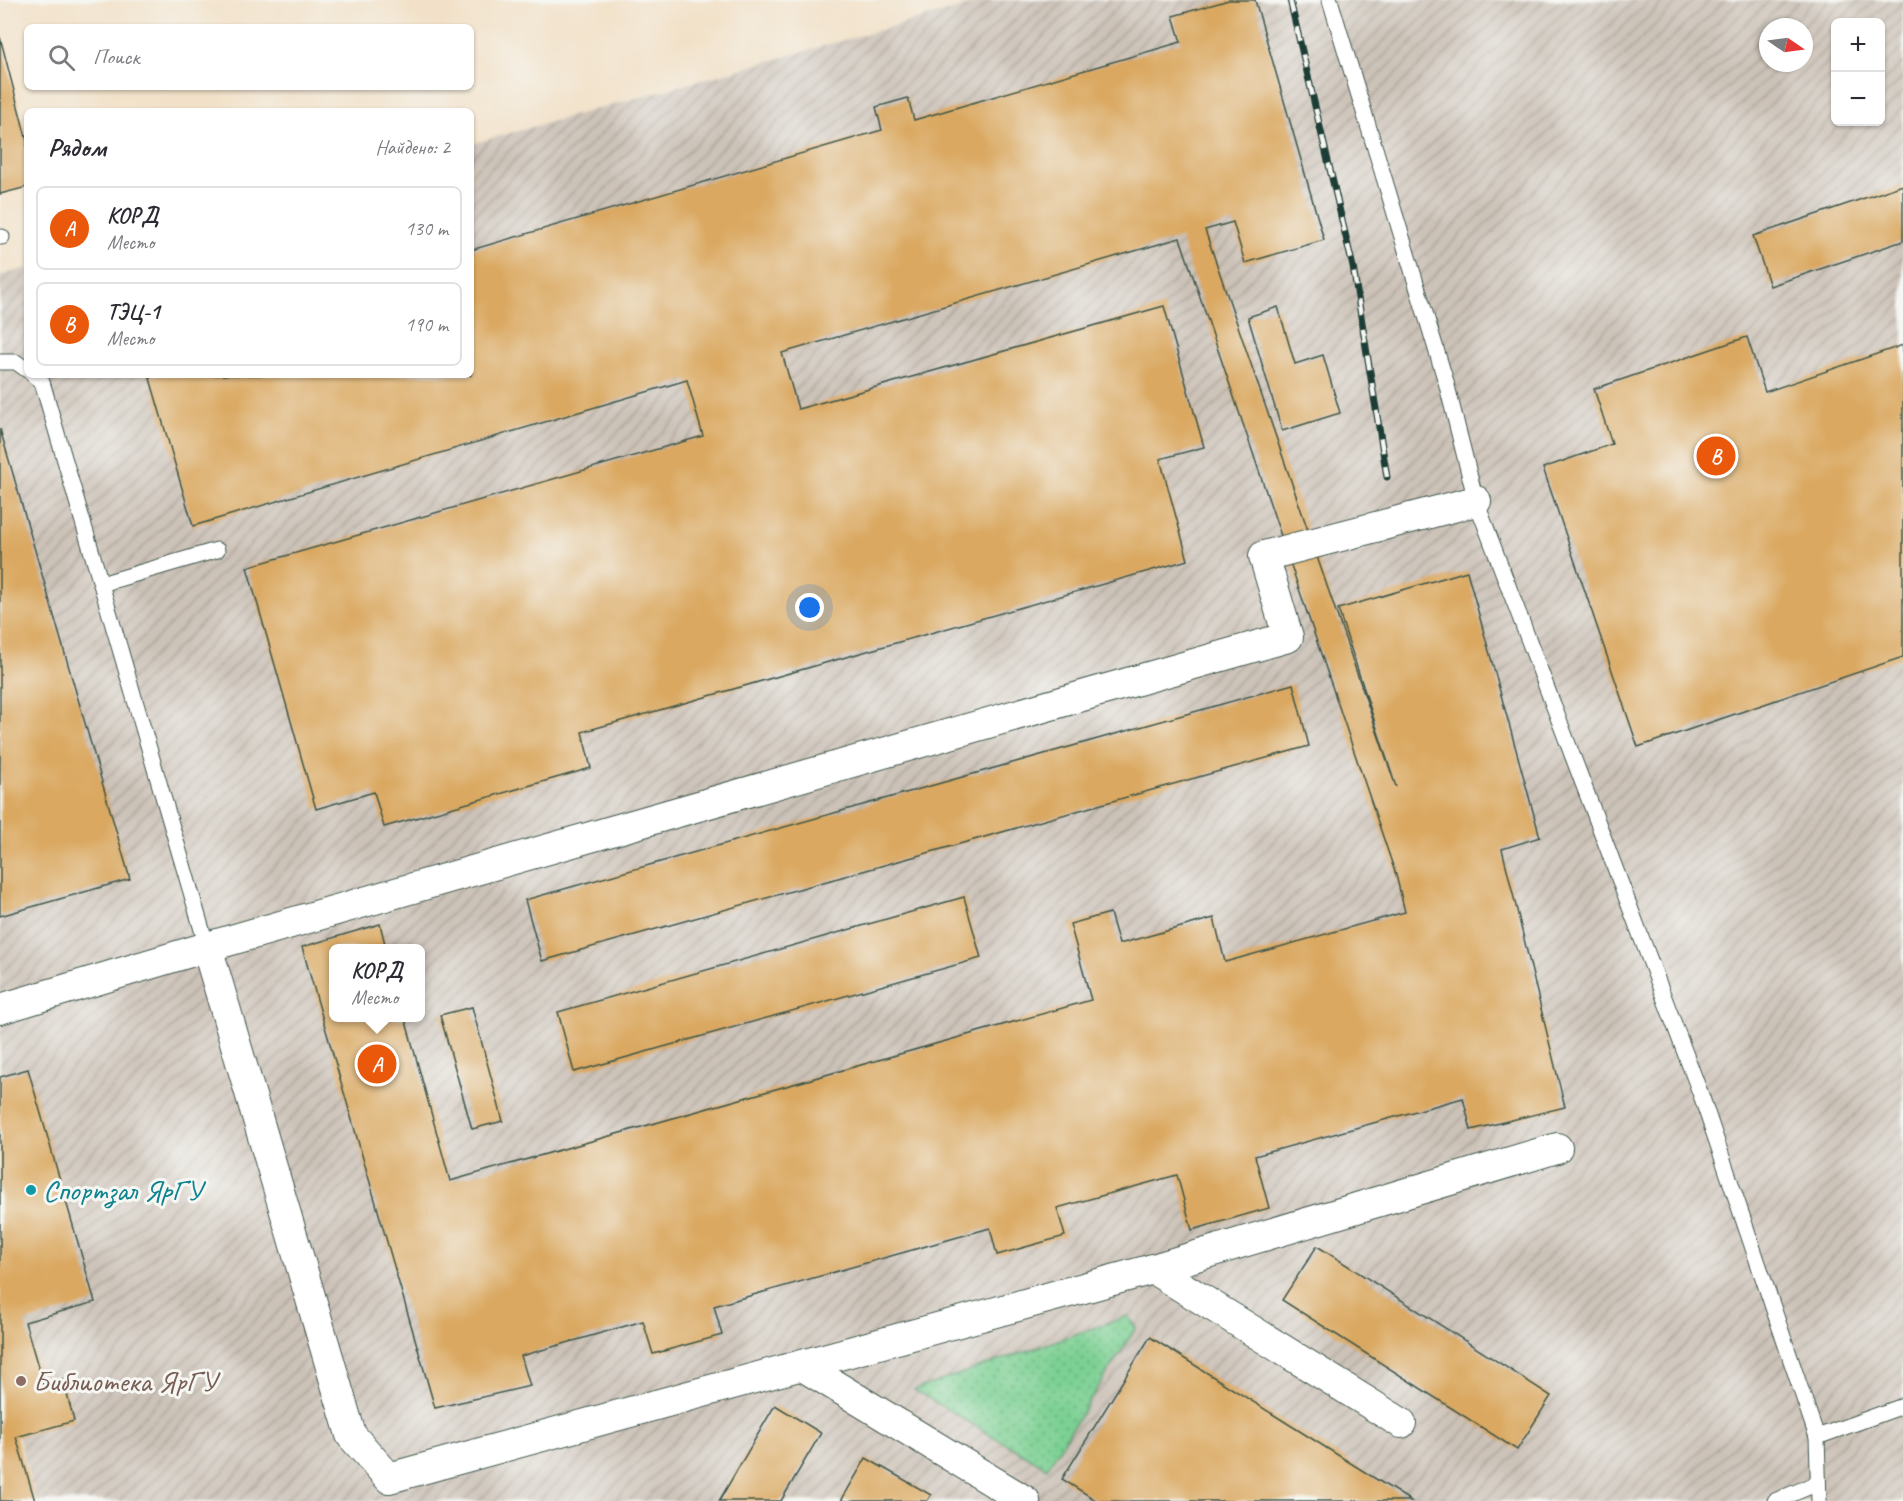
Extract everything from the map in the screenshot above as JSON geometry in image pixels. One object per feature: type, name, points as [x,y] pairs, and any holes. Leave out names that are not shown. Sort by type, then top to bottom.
[{"type":"street","points":[[0,1010],[207,947],[1287,637],[1264,556],[1476,501]]},
{"type":"street","points":[[207,947],[351,1435],[389,1478],[1153,1269],[1557,1148]]},
{"type":"street","points":[[1153,1269],[1401,1423]]},
{"type":"street","points":[[801,1365],[1025,1501]]},
{"type":"lane","points":[[1330,0],[1446,382],[1476,501],[1701,1095],[1817,1437],[1819,1501]]},
{"type":"lane","points":[[0,362],[16,362],[24,368]]},
{"type":"lane","points":[[37,378],[42,382],[207,947]]},
{"type":"lane","points":[[101,584],[217,550]]},
{"type":"lane","points":[[1817,1437],[1903,1406]]},
{"type":"lane","points":[[1775,1501],[1818,1483]]},
{"type":"shaded area","points":[[988,0],[1903,0],[1903,1501],[36,1501],[18,1436],[74,1420],[63,1379],[43,1384],[25,1322],[95,1302],[0,1077],[0,276],[24,269],[24,378],[474,378],[474,143]]},
{"type":"green space","points":[[1128,1316],[1136,1328],[1047,1468],[914,1390]]},
{"type":"building","points":[[1229,0],[1255,0],[1324,240],[1245,263],[1233,222],[1205,230],[1396,787],[1338,609],[1467,571],[1540,837],[1502,849],[1565,1107],[1471,1130],[1463,1098],[1255,1156],[1269,1208],[1192,1230],[1177,1175],[1057,1208],[1065,1236],[997,1255],[990,1228],[714,1306],[722,1335],[653,1354],[643,1321],[521,1356],[530,1386],[435,1408],[302,947],[380,924],[385,944],[329,944],[329,1022],[406,1022],[450,1181],[1091,1000],[1070,924],[1110,913],[1119,944],[1214,918],[1225,962],[1405,912],[1396,875],[1180,238],[782,353],[798,409],[1164,306],[1204,447],[1160,459],[1188,560],[582,732],[591,768],[384,827],[374,792],[316,809],[247,567],[703,436],[687,380],[193,526],[150,378],[474,378],[474,249],[882,130],[876,107],[908,98],[914,120],[1181,42],[1173,16]]},
{"type":"building","points":[[0,37],[24,129],[24,188],[0,194]]},
{"type":"building","points":[[1903,185],[1903,241],[1770,286],[1753,236]]},
{"type":"building","points":[[1278,307],[1295,364],[1323,355],[1340,413],[1282,431],[1248,317]]},
{"type":"building","points":[[1747,337],[1765,392],[1903,345],[1903,657],[1638,747],[1543,468],[1612,444],[1594,389]]},
{"type":"building","points":[[0,429],[130,879],[0,916]]},
{"type":"building","points":[[1293,684],[1309,746],[542,961],[525,900]]},
{"type":"building","points":[[964,897],[981,958],[574,1072],[558,1012]]},
{"type":"building","points":[[472,1007],[503,1121],[472,1129],[440,1015]]},
{"type":"building","name":"Cпортзал ЯрГУ","points":[[28,1069],[95,1302],[25,1322],[43,1384],[63,1379],[74,1421],[16,1437],[35,1501],[0,1501],[0,1077]]},
{"type":"building","points":[[1317,1246],[1551,1396],[1517,1450],[1282,1300]]},
{"type":"building","points":[[1150,1337],[1411,1501],[1097,1501],[1062,1479]]},
{"type":"building","points":[[775,1405],[821,1433],[781,1501],[719,1501]]},
{"type":"building","points":[[866,1458],[931,1495],[927,1501],[841,1501]]},
{"type":"railway","points":[[1290,0],[1353,267],[1387,477]]},
{"type":"place","name":"ТЭЦ-1","points":[[1716,456]]},
{"type":"place","name":"КОРД","points":[[377,1064]]},
{"type":"place","name":"Cпортзал ЯрГУ","points":[[31,1190]]},
{"type":"place","name":"Библиотека ЯрГУ","points":[[21,1381]]}]
